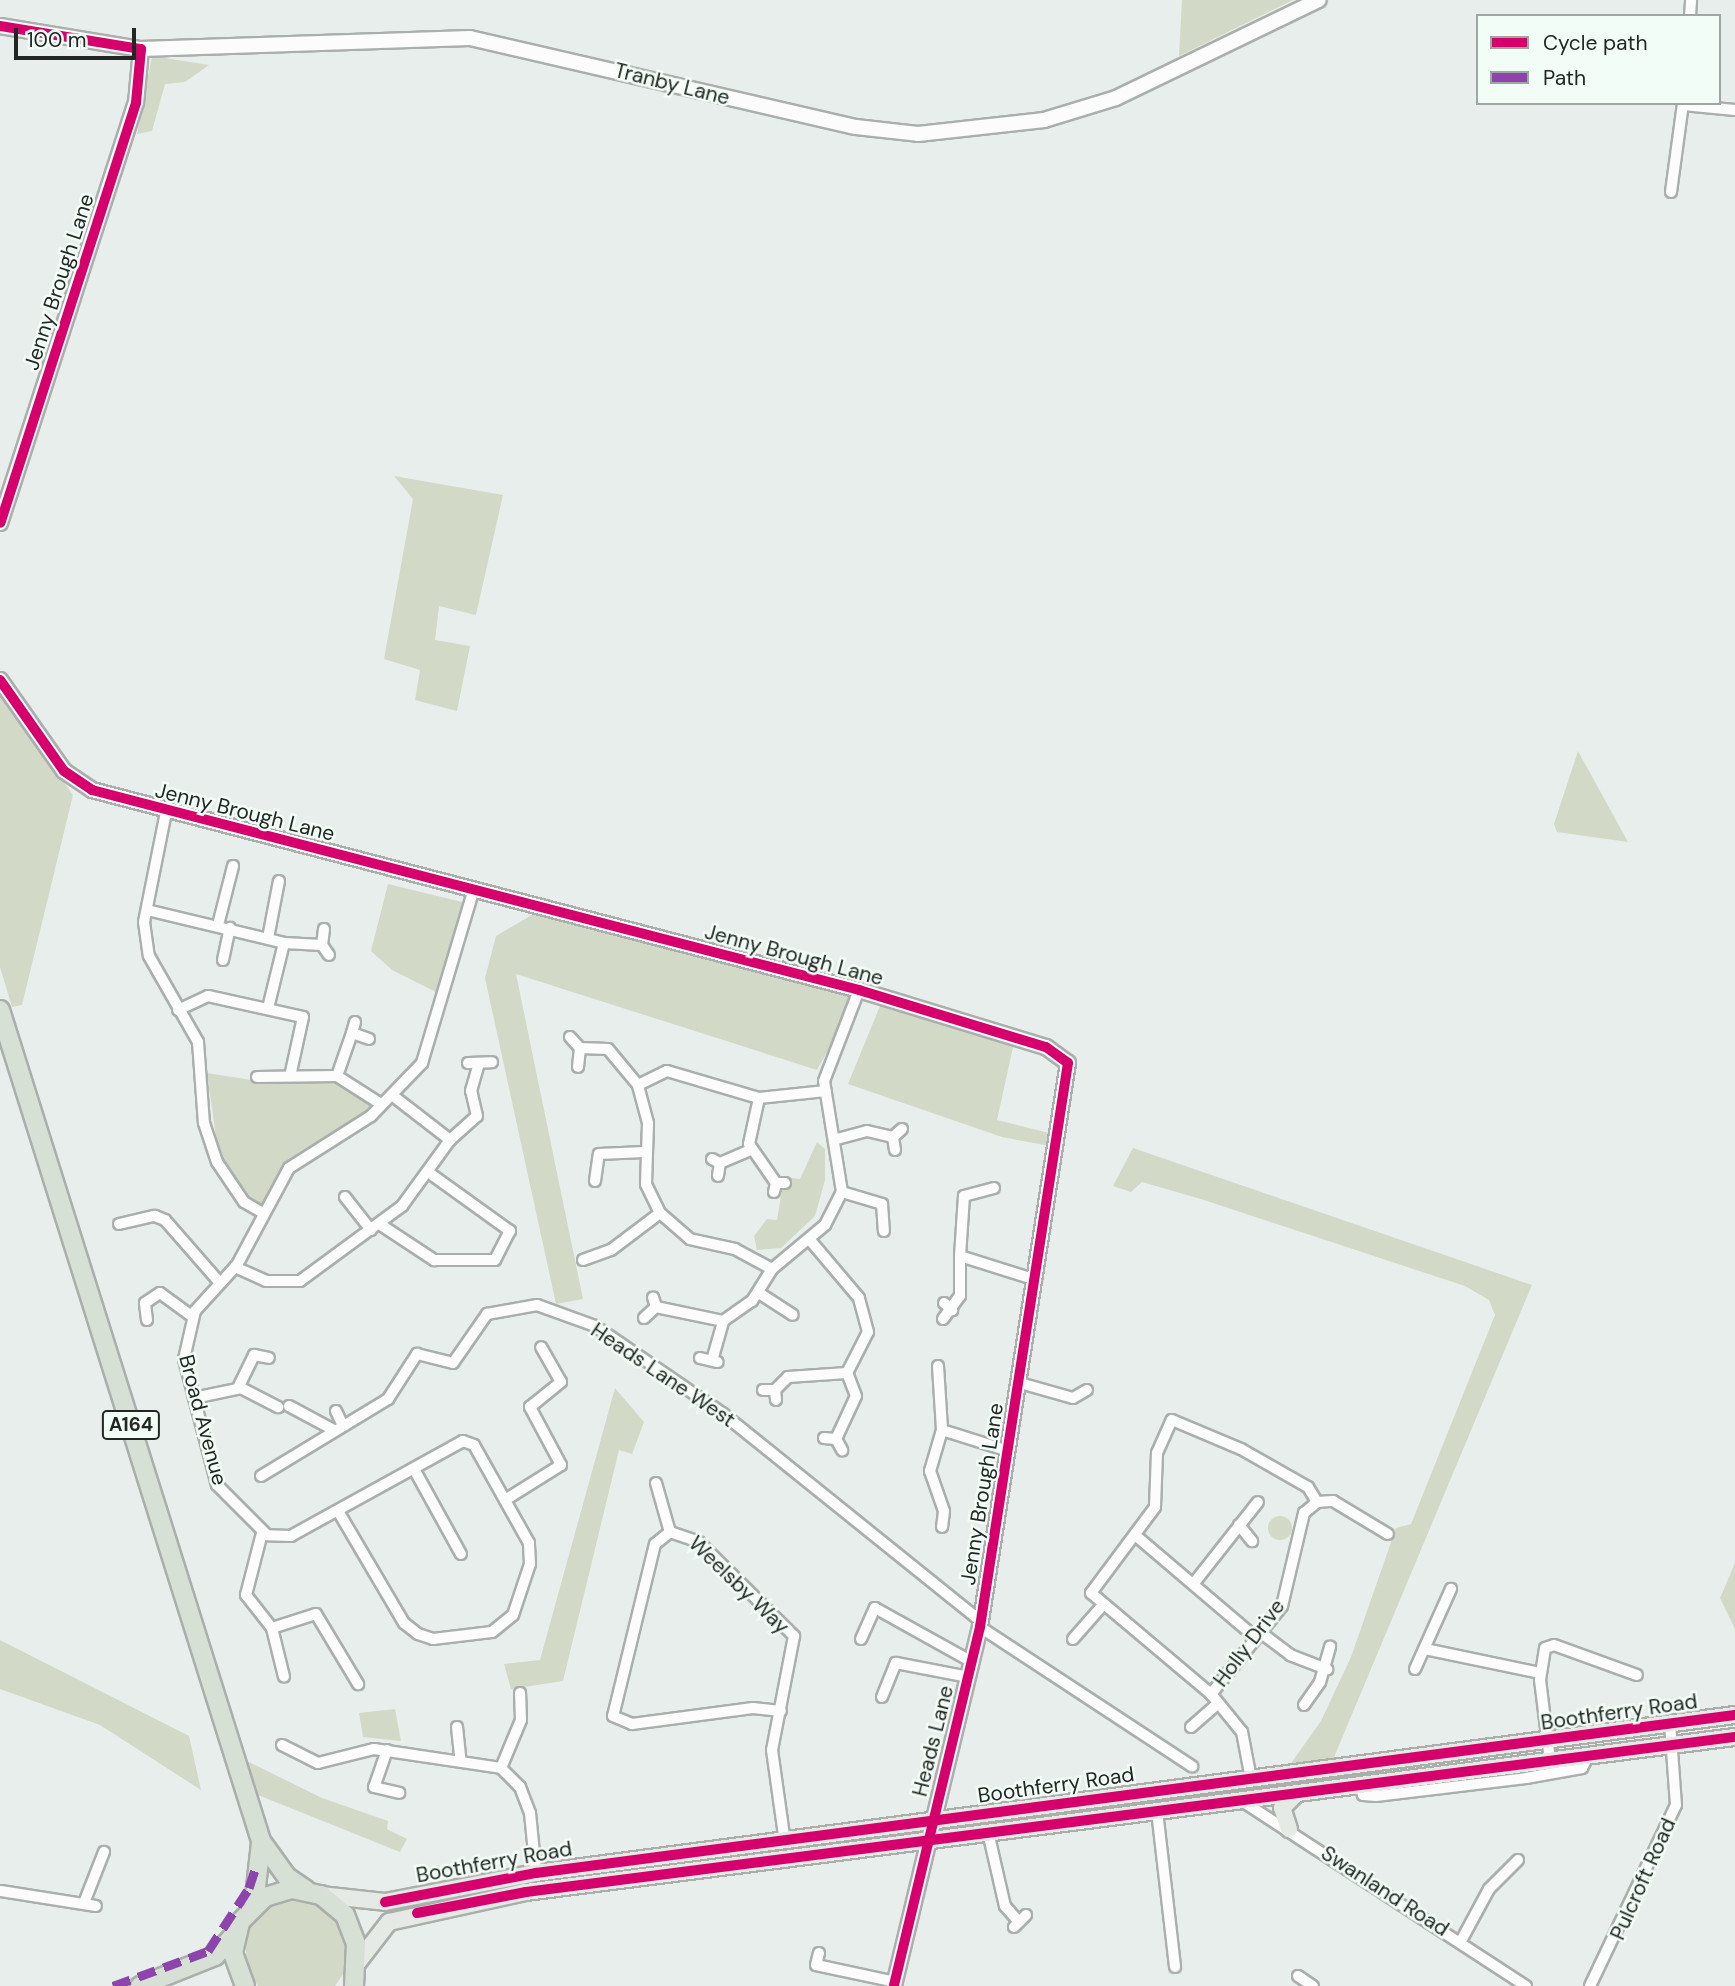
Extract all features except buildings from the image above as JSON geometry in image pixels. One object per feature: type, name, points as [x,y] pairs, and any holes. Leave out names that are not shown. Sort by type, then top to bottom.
[{"type":"highway","name":"A164","points":[[0,1010],[261,1841],[287,1877],[314,1893]]},
{"type":"highway","name":"A164","points":[[254,1905],[261,1841]]},
{"type":"highway","points":[[140,1986],[215,1956],[236,1932],[254,1905],[278,1892],[314,1893],[349,1922],[354,1977]]},
{"type":"highway","points":[[236,1932],[233,1953],[245,1986]]},
{"type":"main road","name":"Boothferry Road","points":[[314,1893],[385,1902],[536,1873],[785,1839],[932,1823],[1735,1715]]},
{"type":"main road","name":"Boothferry Road","points":[[354,1977],[389,1922],[438,1908],[788,1858],[1735,1737]]},
{"type":"main road","points":[[1289,1829],[1282,1808],[1298,1793]]},
{"type":"street","name":"Tranby Lane","points":[[0,26],[141,49],[470,38],[856,127],[945,133],[1044,120],[1116,98],[1319,0]]},
{"type":"street","name":"Jenny Brough Lane","points":[[0,523],[133,116],[141,49]]},
{"type":"street","points":[[1671,192],[1683,105]]},
{"type":"street","points":[[1692,105],[1735,110]]},
{"type":"street","name":"Jenny Brough Lane","points":[[0,680],[64,771],[92,790],[166,812],[859,990],[1046,1047],[1068,1063],[980,1624]]},
{"type":"street","points":[[166,812],[147,910],[149,957],[198,1042],[204,1123],[217,1162],[244,1202],[263,1213]]},
{"type":"street","points":[[218,925],[233,866]]},
{"type":"street","points":[[268,938],[279,881]]},
{"type":"street","name":"Broad Avenue","points":[[262,1533],[217,1485],[184,1359],[192,1315],[235,1267],[263,1213],[302,1155],[381,1104],[422,1063],[473,892]]},
{"type":"street","points":[[147,910],[284,943],[322,945]]},
{"type":"street","points":[[223,960],[230,928]]},
{"type":"street","points":[[324,929],[322,945],[329,955]]},
{"type":"street","points":[[268,1009],[284,943]]},
{"type":"street","points":[[700,1358],[715,1360],[723,1321],[759,1293],[772,1269],[810,1240],[842,1192],[837,1139],[826,1091],[828,1065],[859,990]]},
{"type":"street","points":[[178,1010],[208,996],[303,1017],[291,1072]]},
{"type":"street","points":[[337,1076],[353,1028],[369,1039]]},
{"type":"street","points":[[570,1037],[580,1048],[608,1049],[638,1085],[648,1123],[644,1152],[646,1184],[660,1213],[690,1240],[735,1249],[772,1269]]},
{"type":"street","points":[[578,1067],[580,1048]]},
{"type":"street","points":[[479,1128],[471,1091],[473,1063],[492,1062]]},
{"type":"street","points":[[638,1085],[667,1071],[688,1073],[759,1098],[826,1091]]},
{"type":"street","points":[[257,1077],[291,1072],[337,1076],[381,1104]]},
{"type":"street","points":[[392,1095],[450,1140]]},
{"type":"street","points":[[759,1098],[748,1130],[751,1150],[778,1186]]},
{"type":"street","points":[[235,1267],[266,1281],[300,1281],[376,1227],[428,1172],[450,1140],[477,1116]]},
{"type":"street","points":[[895,1150],[894,1137],[902,1129]]},
{"type":"street","points":[[837,1139],[867,1131],[894,1137]]},
{"type":"street","points":[[718,1176],[716,1161],[751,1150]]},
{"type":"street","points":[[595,1181],[597,1151],[644,1152]]},
{"type":"street","points":[[345,1197],[376,1227],[434,1259],[495,1260],[510,1231],[428,1172]]},
{"type":"street","points":[[943,1319],[948,1306],[960,1296],[961,1207],[969,1187],[994,1188]]},
{"type":"street","points":[[842,1192],[885,1202],[884,1231]]},
{"type":"street","points":[[583,1260],[600,1247],[660,1213]]},
{"type":"street","points":[[119,1224],[155,1216],[165,1220],[219,1282]]},
{"type":"street","points":[[810,1240],[863,1306],[868,1332],[847,1373],[856,1396],[836,1439]]},
{"type":"street","points":[[960,1256],[1036,1280]]},
{"type":"street","points":[[147,1320],[145,1303],[160,1293],[192,1315]]},
{"type":"street","points":[[759,1293],[793,1316]]},
{"type":"street","points":[[644,1318],[655,1302],[723,1321]]},
{"type":"street","name":"Heads Lane West","points":[[261,1476],[296,1460],[311,1440],[388,1399],[417,1354],[453,1363],[487,1314],[537,1305],[594,1326],[722,1413],[980,1624]]},
{"type":"street","points":[[505,1500],[562,1465],[530,1407],[561,1382],[541,1347]]},
{"type":"street","points":[[239,1388],[254,1355],[269,1358]]},
{"type":"street","points":[[938,1366],[933,1380],[942,1430],[930,1471],[942,1527]]},
{"type":"street","points":[[763,1390],[776,1395],[789,1377],[847,1373]]},
{"type":"street","points":[[1020,1382],[1073,1398],[1087,1390]]},
{"type":"street","points":[[194,1398],[239,1388],[278,1407]]},
{"type":"street","points":[[289,1406],[332,1429]]},
{"type":"street","points":[[336,1411],[342,1424]]},
{"type":"street","points":[[1212,1694],[1102,1606],[1092,1586],[1156,1507],[1157,1452],[1172,1420],[1241,1449],[1308,1487],[1317,1502],[1333,1501],[1388,1534]]},
{"type":"street","points":[[942,1430],[1009,1451]]},
{"type":"street","points":[[824,1438],[836,1439]]},
{"type":"street","points":[[836,1439],[842,1450]]},
{"type":"street","points":[[284,1677],[272,1628],[246,1595],[262,1533],[292,1536],[414,1469],[470,1443],[505,1500],[531,1557],[513,1615],[492,1632],[433,1639],[404,1623],[338,1511]]},
{"type":"street","points":[[414,1469],[461,1554]]},
{"type":"street","points":[[656,1483],[670,1532],[655,1544],[613,1716],[632,1724],[753,1708],[781,1711]]},
{"type":"street","points":[[1194,1583],[1258,1502]]},
{"type":"street","name":"Holly Drive","points":[[1251,1779],[1242,1732],[1216,1705],[1212,1694],[1282,1606],[1297,1560],[1301,1522],[1317,1502]]},
{"type":"street","points":[[1239,1525],[1252,1541]]},
{"type":"street","name":"Weelsby Way","points":[[670,1532],[699,1542],[794,1636],[772,1750],[788,1858]]},
{"type":"street","points":[[1135,1535],[1258,1635],[1290,1655],[1324,1668]]},
{"type":"street","points":[[1415,1669],[1451,1589]]},
{"type":"street","points":[[1073,1639],[1102,1606]]},
{"type":"street","points":[[862,1639],[875,1608],[972,1662]]},
{"type":"street","points":[[272,1628],[316,1614],[358,1684]]},
{"type":"street","points":[[980,1624],[1192,1766]]},
{"type":"street","name":"Heads Lane","points":[[894,1984],[980,1624]]},
{"type":"street","points":[[1550,1760],[1539,1673],[1544,1650],[1552,1645],[1637,1675]]},
{"type":"street","points":[[1304,1706],[1324,1668],[1330,1646]]},
{"type":"street","points":[[1425,1649],[1539,1673]]},
{"type":"street","points":[[882,1698],[896,1663],[969,1677]]},
{"type":"street","points":[[500,1768],[521,1720],[520,1693]]},
{"type":"street","name":"Holly Drive","points":[[1191,1727],[1216,1705]]},
{"type":"street","name":"Pulcroft Road","points":[[1590,1986],[1676,1805],[1670,1724]]},
{"type":"street","points":[[458,1726],[460,1758]]},
{"type":"street","points":[[282,1745],[318,1763],[387,1750],[431,1760],[460,1758],[500,1768],[520,1787],[530,1813],[536,1873]]},
{"type":"street","points":[[387,1750],[374,1787],[399,1793]]},
{"type":"street","name":"Boothferry Road","points":[[1360,1784],[1363,1795],[1376,1796],[1526,1779],[1582,1768],[1588,1756]]},
{"type":"street","name":"Swanland Road","points":[[1242,1801],[1461,1941],[1526,1986]]},
{"type":"street","points":[[1157,1811],[1175,1967]]},
{"type":"street","points":[[988,1832],[1005,1906],[1019,1921]]},
{"type":"street","points":[[85,1903],[104,1852]]},
{"type":"street","points":[[1461,1941],[1489,1889],[1518,1860]]},
{"type":"street","points":[[1,1895],[26,1895],[96,1906]]},
{"type":"street","points":[[819,1953],[815,1970],[894,1984]]},
{"type":"street","points":[[1298,1976],[1313,1986]]},
{"type":"green space","points":[[1182,0],[1293,0],[1179,56]]},
{"type":"green space","points":[[152,56],[209,65],[185,82],[165,84],[152,131],[137,134]]},
{"type":"green space","points":[[394,476],[503,495],[476,615],[439,606],[435,640],[470,646],[457,711],[415,700],[420,670],[384,659],[413,499]]},
{"type":"green space","points":[[0,691],[73,795],[22,1005],[12,1007],[0,967]]},
{"type":"green space","points":[[1578,751],[1628,842],[1557,832],[1554,824]]},
{"type":"green space","points":[[388,884],[466,903],[438,993],[392,970],[371,951]]},
{"type":"green space","points":[[535,913],[848,994],[851,1008],[817,1070],[516,974],[583,1299],[556,1304],[485,978],[496,936]]},
{"type":"green space","points":[[882,1001],[1015,1038],[997,1120],[1053,1134],[1050,1146],[1002,1137],[848,1084]]},
{"type":"green space","points":[[207,1073],[270,1083],[294,1074],[319,1077],[341,1082],[377,1105],[298,1153],[263,1208],[254,1205],[218,1150]]},
{"type":"green space","points":[[817,1142],[825,1149],[825,1180],[815,1216],[781,1248],[757,1250],[754,1236],[767,1219],[777,1220],[782,1190],[791,1178],[800,1179]]},
{"type":"green space","points":[[1133,1148],[1532,1285],[1332,1762],[1289,1766],[1321,1721],[1351,1657],[1396,1528],[1411,1524],[1495,1315],[1489,1300],[1465,1286],[1142,1182],[1131,1192],[1113,1186]]},
{"type":"green space","points":[[615,1388],[644,1422],[632,1454],[619,1450],[563,1681],[511,1689],[504,1664],[540,1660]]},
{"type":"green space","points":[[1280,1516],[1288,1520],[1292,1528],[1288,1536],[1280,1540],[1272,1536],[1268,1528],[1272,1520]]},
{"type":"green space","points":[[1735,1563],[1735,1629],[1720,1598]]},
{"type":"green space","points":[[0,1640],[189,1736],[201,1790],[100,1725],[0,1689]]},
{"type":"green space","points":[[395,1709],[401,1741],[363,1737],[359,1713]]},
{"type":"green space","points":[[247,1761],[322,1798],[388,1821],[387,1829],[407,1839],[400,1852],[258,1795]]},
{"type":"green space","points":[[302,1897],[318,1901],[343,1924],[349,1956],[344,1973],[335,1986],[258,1986],[246,1967],[246,1931],[270,1903]]},
{"type":"marked path","points":[[113,1986],[208,1951],[249,1888],[257,1864]]},
{"type":"cycle path","points":[[0,26],[141,49],[136,103],[0,523]]},
{"type":"cycle path","points":[[0,680],[64,771],[92,790],[859,990],[1046,1047],[1068,1063],[980,1627],[894,1986]]},
{"type":"cycle path","points":[[385,1902],[536,1873],[1735,1715]]},
{"type":"cycle path","points":[[417,1913],[526,1892],[1735,1737]]}]
